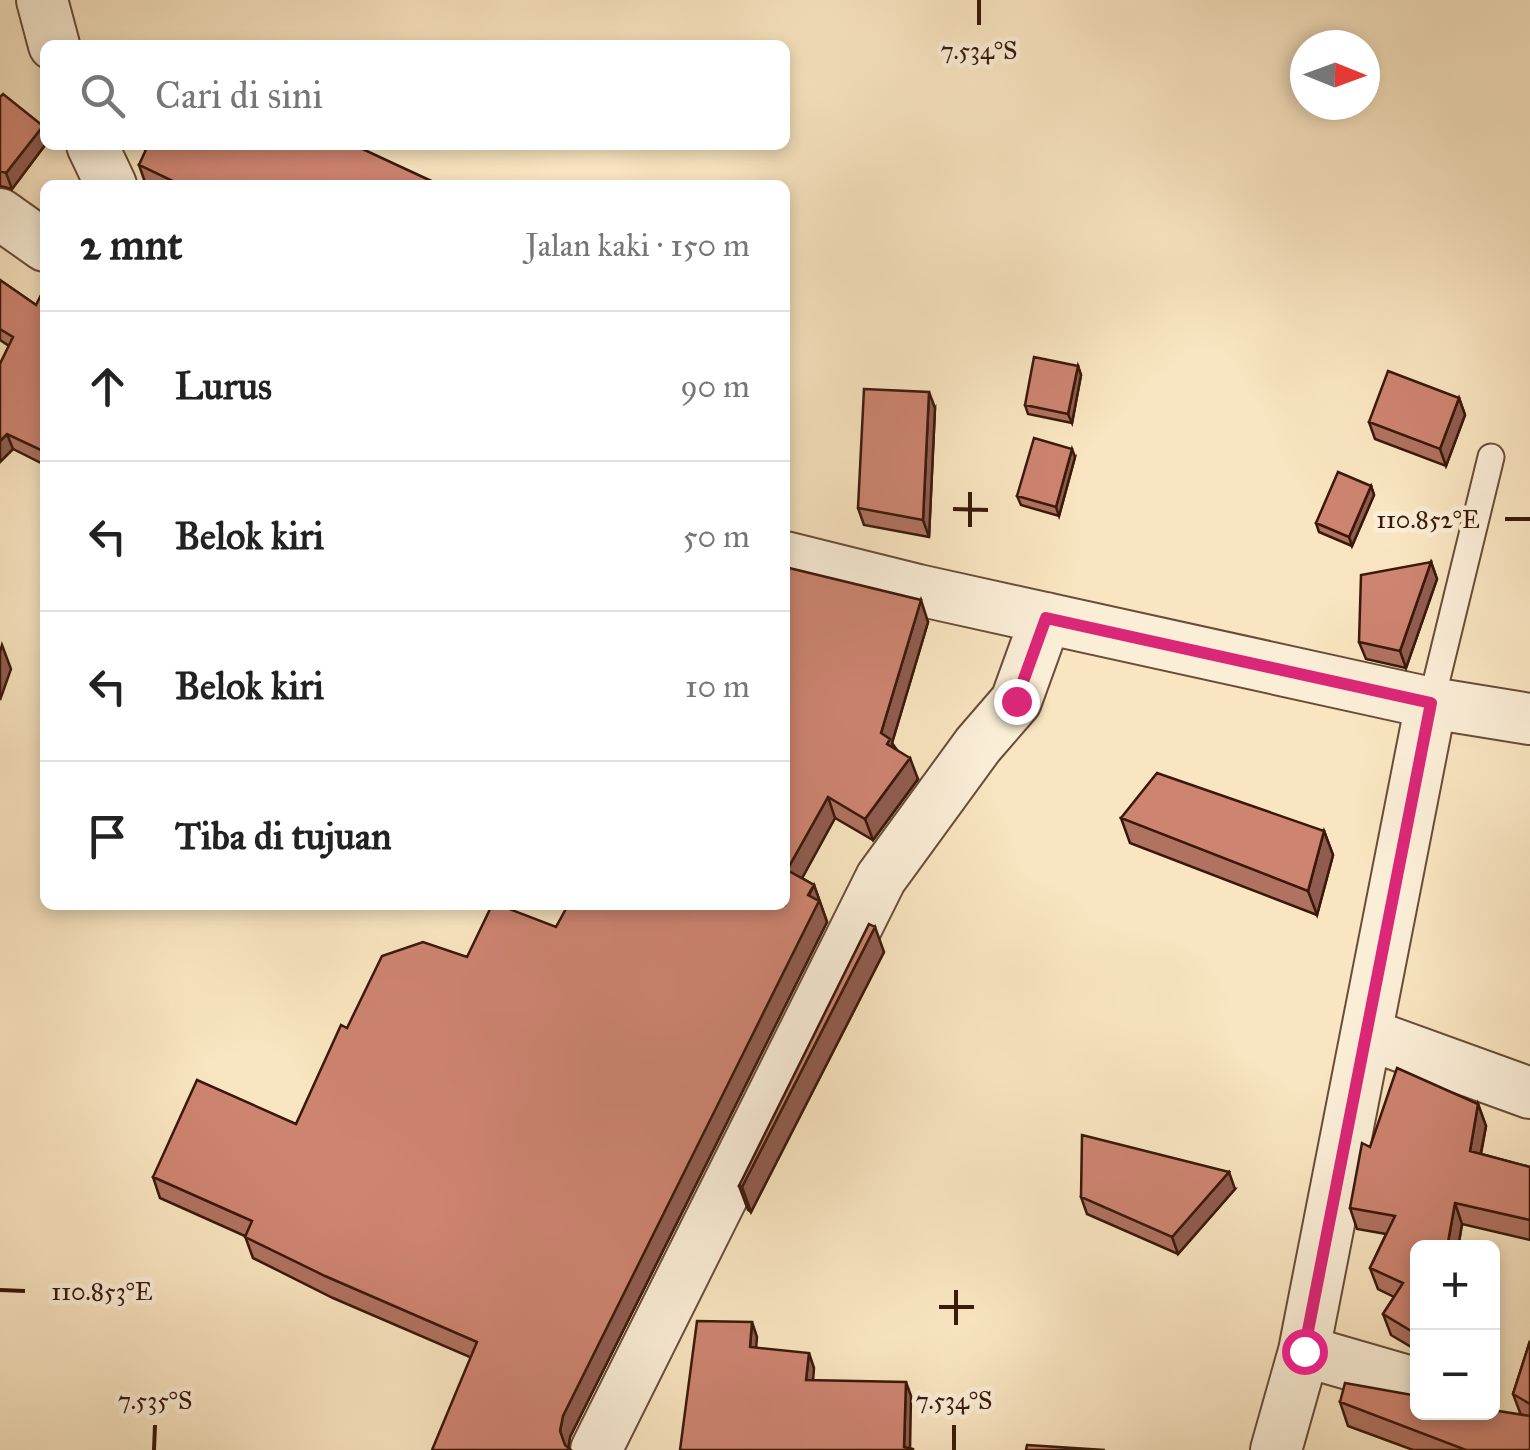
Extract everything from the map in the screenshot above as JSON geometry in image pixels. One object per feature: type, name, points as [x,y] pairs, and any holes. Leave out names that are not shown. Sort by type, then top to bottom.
[{"type":"street","points":[[42,0],[53,40]]},
{"type":"street","points":[[94,150],[109,180]]},
{"type":"street","points":[[0,214],[40,242]]},
{"type":"street","points":[[790,558],[1431,703],[1530,719]]},
{"type":"street","points":[[596,1450],[881,878],[978,745],[1016,701],[1046,618]]},
{"type":"street","points":[[1276,1450],[1304,1351],[1431,703]]},
{"type":"street","points":[[1367,1034],[1530,1093]]},
{"type":"street","points":[[1304,1351],[1410,1382]]},
{"type":"lane","points":[[1431,703],[1492,457]]},
{"type":"building","points":[[3,94],[40,124],[40,130],[6,173],[0,171]]},
{"type":"building","points":[[146,150],[365,150],[429,180],[170,180],[139,165]]},
{"type":"building","points":[[0,280],[36,305],[40,297],[40,450],[7,434],[0,441],[0,364],[13,337],[0,329]]},
{"type":"building","points":[[1034,357],[1078,366],[1068,414],[1025,405]]},
{"type":"building","points":[[1388,371],[1459,398],[1440,449],[1369,422]]},
{"type":"building","points":[[864,389],[929,392],[923,520],[858,508]]},
{"type":"building","points":[[1034,438],[1072,449],[1056,507],[1017,496]]},
{"type":"building","points":[[1338,472],[1371,486],[1349,537],[1316,523]]},
{"type":"building","points":[[1431,562],[1400,651],[1359,642],[1361,575]]},
{"type":"building","points":[[790,568],[921,600],[881,733],[890,739],[887,744],[910,758],[865,819],[828,797],[790,865]]},
{"type":"building","points":[[1157,773],[1324,831],[1308,891],[1121,818]]},
{"type":"building","points":[[790,872],[814,885],[808,895],[819,901],[563,1416],[560,1431],[571,1450],[432,1450],[477,1342],[245,1237],[252,1221],[153,1177],[197,1080],[296,1124],[341,1025],[347,1028],[382,956],[423,942],[467,957],[490,910],[512,910],[556,927],[565,910],[790,910]]},
{"type":"building","points":[[869,924],[875,927],[742,1187],[739,1186]]},
{"type":"building","points":[[1397,1068],[1478,1104],[1470,1151],[1530,1167],[1530,1220],[1455,1203],[1448,1240],[1410,1240],[1410,1330],[1383,1314],[1403,1283],[1370,1268],[1395,1216],[1350,1208],[1362,1143],[1370,1147]]},
{"type":"building","points":[[1082,1135],[1229,1172],[1172,1237],[1081,1197]]},
{"type":"building","points":[[697,1321],[752,1322],[750,1347],[809,1353],[806,1380],[906,1382],[904,1447],[913,1450],[680,1450]]},
{"type":"building","points":[[1530,1341],[1530,1404],[1513,1394]]},
{"type":"building","points":[[1345,1383],[1410,1395],[1410,1420],[1500,1420],[1500,1411],[1530,1416],[1530,1450],[1466,1450],[1340,1402]]},
{"type":"building","points":[[1027,1445],[1105,1450],[1026,1450]]},
{"type":"route","points":[[1016,701],[1046,618],[1431,703],[1304,1351]]}]
